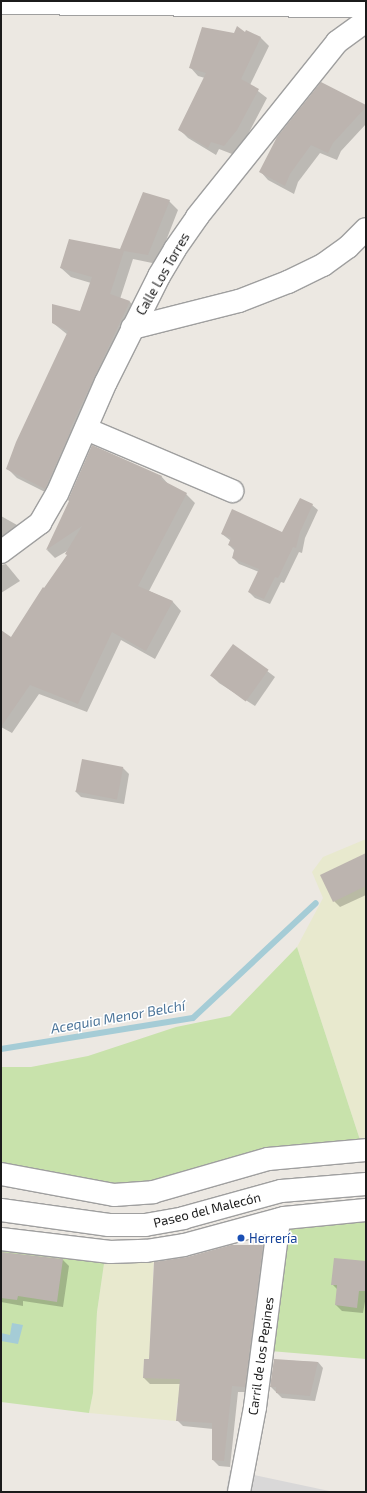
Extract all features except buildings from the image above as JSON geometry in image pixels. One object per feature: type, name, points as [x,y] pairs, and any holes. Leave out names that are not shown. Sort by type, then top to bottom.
[{"type":"street","points":[[1,3],[366,6]]},
{"type":"street","points":[[310,6],[326,11],[337,21],[340,27],[337,42]]},
{"type":"street","name":"Calle Los Torres","points":[[1,552],[40,523],[57,494],[132,328],[175,249],[197,218],[337,42],[366,21]]},
{"type":"street","points":[[132,328],[238,301],[288,282],[323,265],[348,247],[366,229]]},
{"type":"street","points":[[86,429],[232,491]]},
{"type":"street","points":[[1,1174],[114,1195],[153,1192],[268,1159],[366,1150]]},
{"type":"street","name":"Paseo del Malecón","points":[[1,1210],[109,1225],[145,1225],[182,1218],[281,1191],[366,1184]]},
{"type":"street","points":[[1,1239],[110,1252],[146,1251],[184,1245],[299,1216],[366,1210]]},
{"type":"street","name":"Carril de los Pepines","points":[[239,1492],[254,1407],[279,1220]]},
{"type":"shaded area","points":[[230,1470],[334,1492],[226,1492]]},
{"type":"green space","points":[[366,839],[366,1142],[361,1143],[297,947],[323,898],[312,872],[323,857]]},
{"type":"green space","points":[[297,947],[361,1143],[153,1184],[112,1186],[1,1163],[1,1067],[31,1067],[88,1056],[176,1027],[230,1016]]},
{"type":"green space","points":[[366,1213],[366,1359],[270,1351],[288,1227]]},
{"type":"green space","points":[[1,1244],[105,1257],[97,1312],[93,1393],[89,1413],[1,1402]]},
{"type":"green space","points":[[154,1255],[150,1344],[174,1358],[144,1359],[143,1378],[222,1379],[195,1404],[177,1403],[176,1421],[89,1413],[93,1393],[97,1312],[105,1257]]},
{"type":"water","points":[[12,1323],[23,1325],[18,1344],[1,1341],[1,1333],[10,1335]]},
{"type":"waterway","name":"Acequia Menor Belchí","points":[[1,1049],[193,1018],[316,903]]},
{"type":"place","name":"Herrería","points":[[241,1238]]}]
